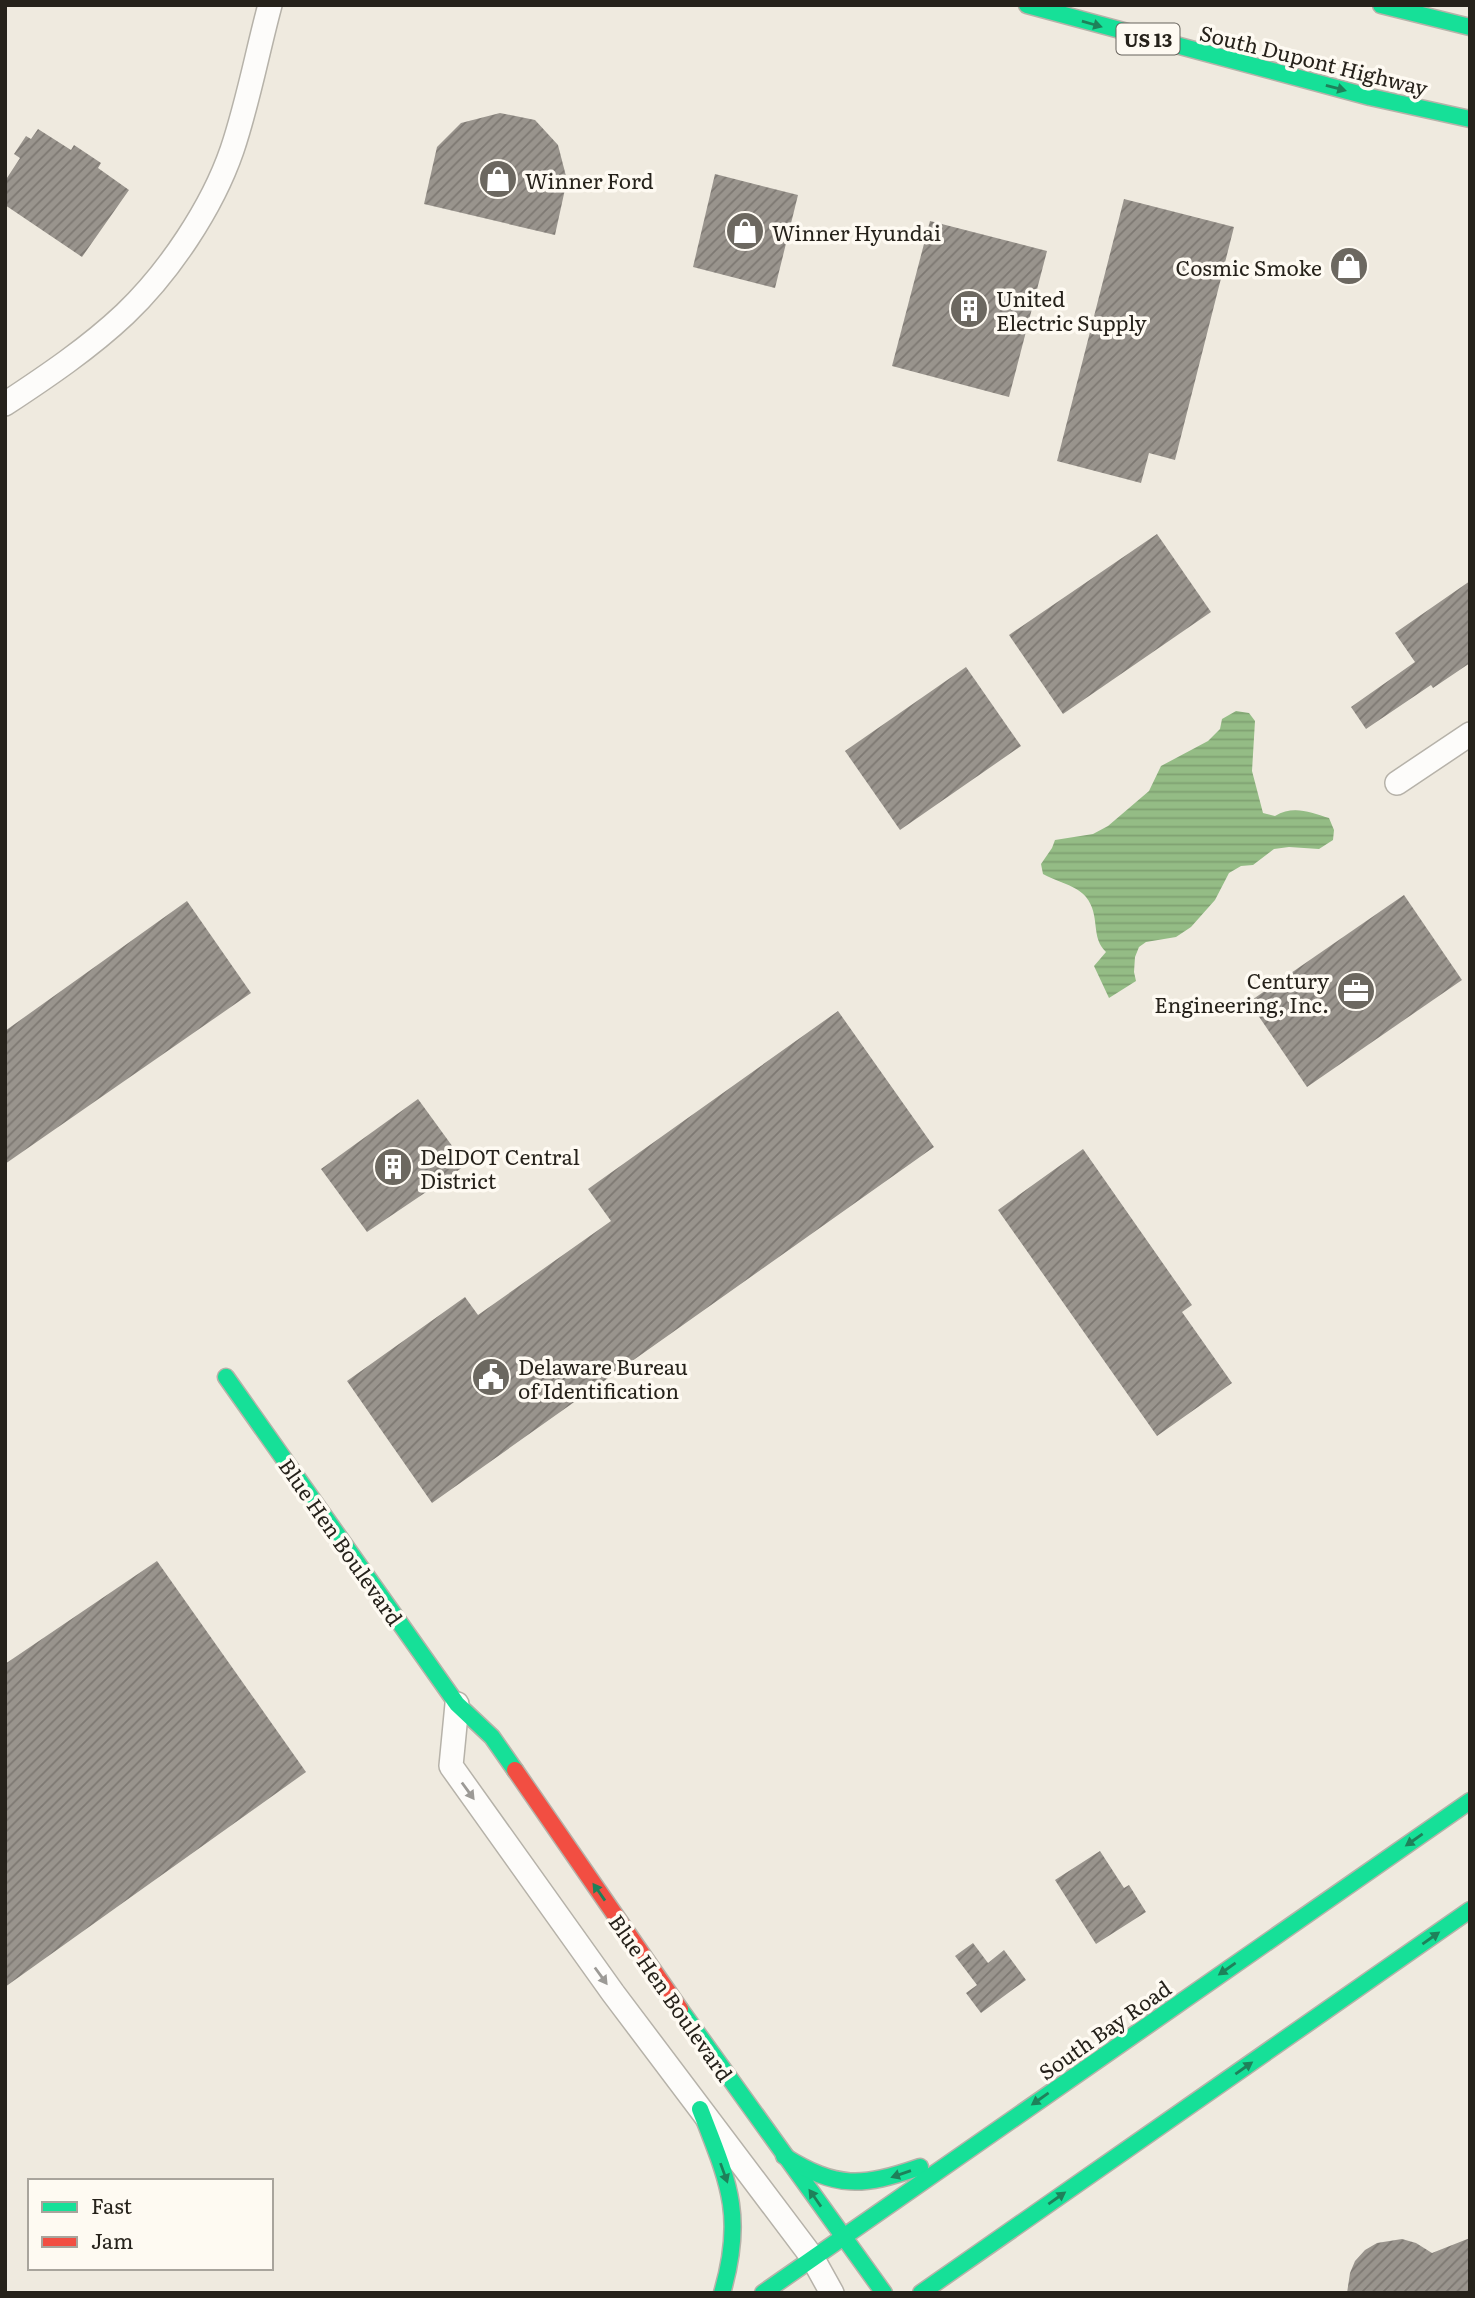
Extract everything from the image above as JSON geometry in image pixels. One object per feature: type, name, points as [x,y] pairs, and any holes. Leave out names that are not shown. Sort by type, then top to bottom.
[{"type":"main road","name":"South Dupont Highway","points":[[1027,5],[1370,97],[1470,119]]},
{"type":"main road","points":[[1381,5],[1470,27]]},
{"type":"main road","name":"Blue Hen Boulevard","points":[[226,1377],[457,1704],[492,1737],[784,2156],[884,2293]]},
{"type":"main road","name":"South Bay Road","points":[[763,2293],[1470,1801]]},
{"type":"main road","points":[[921,2293],[1470,1910]]},
{"type":"main road","points":[[700,2109],[734,2208],[734,2249],[722,2293]]},
{"type":"main road","points":[[784,2156],[824,2178],[861,2184],[894,2177],[965,2150]]},
{"type":"main road","points":[[986,2265],[1018,2225]]},
{"type":"street","points":[[5,404],[86,346],[126,313],[192,232],[232,151],[270,5]]},
{"type":"street","points":[[1397,783],[1470,733]]},
{"type":"street","name":"Blue Hen Boulevard","points":[[457,1704],[450,1766],[613,1993],[812,2258],[832,2293]]},
{"type":"shaded area","points":[[1236,711],[1249,713],[1255,721],[1252,771],[1263,813],[1275,816],[1288,811],[1302,811],[1329,818],[1334,830],[1333,840],[1319,849],[1274,849],[1253,865],[1241,866],[1229,873],[1215,900],[1191,927],[1176,937],[1146,942],[1139,947],[1135,957],[1136,981],[1109,998],[1094,966],[1106,952],[1098,940],[1091,904],[1078,890],[1043,874],[1041,864],[1055,840],[1093,834],[1108,826],[1149,791],[1161,766],[1208,741],[1220,729],[1222,719]]},
{"type":"building","points":[[500,113],[535,120],[558,145],[567,180],[555,235],[424,204],[437,147],[461,123]]},
{"type":"building","points":[[38,129],[71,150],[74,145],[101,163],[98,168],[129,190],[82,257],[5,205],[5,181],[20,158],[14,154],[26,136],[31,139]]},
{"type":"building","name":"Winner Hyundai","points":[[715,174],[798,195],[775,288],[693,267]]},
{"type":"building","points":[[1124,199],[1234,227],[1175,460],[1149,453],[1141,483],[1057,461]]},
{"type":"building","name":"United Electric Supply","points":[[930,221],[1047,251],[1009,397],[892,366]]},
{"type":"building","points":[[1157,534],[1211,612],[1063,714],[1009,635]]},
{"type":"building","points":[[1470,581],[1470,663],[1433,688],[1431,685],[1366,729],[1351,707],[1415,662],[1395,633]]},
{"type":"building","points":[[966,667],[1021,746],[900,830],[845,751]]},
{"type":"building","name":"Century Engineering, Inc.","points":[[1404,895],[1462,980],[1307,1087],[1249,1002]]},
{"type":"building","points":[[187,901],[251,993],[5,1164],[5,1031]]},
{"type":"building","points":[[838,1011],[934,1147],[432,1503],[347,1381],[465,1297],[478,1315],[611,1221],[588,1189]]},
{"type":"building","name":"DelDOT Central District","points":[[418,1099],[466,1165],[367,1232],[321,1169]]},
{"type":"building","points":[[1083,1149],[1192,1305],[1182,1312],[1232,1383],[1157,1436],[998,1210]]},
{"type":"building","points":[[157,1561],[306,1772],[5,1987],[5,1664]]},
{"type":"building","points":[[1100,1851],[1124,1888],[1129,1885],[1146,1912],[1096,1944],[1055,1880]]},
{"type":"building","points":[[973,1943],[988,1963],[1004,1950],[1026,1980],[981,2013],[966,1993],[977,1985],[955,1956]]},
{"type":"building","points":[[1470,2238],[1470,2293],[1347,2293],[1355,2261],[1365,2250],[1377,2243],[1402,2239],[1416,2243],[1432,2253]]},
{"type":"traffic: fast","points":[[1027,5],[1370,97],[1470,119]]},
{"type":"traffic: fast","points":[[1381,5],[1470,27]]},
{"type":"traffic: fast","points":[[226,1377],[457,1704],[492,1737],[515,1770]]},
{"type":"traffic: fast","points":[[763,2293],[1470,1801]]},
{"type":"traffic: fast","points":[[921,2293],[1470,1910]]},
{"type":"traffic: fast","points":[[680,2009],[884,2293]]},
{"type":"traffic: fast","points":[[700,2109],[725,2178],[733,2219],[729,2266],[722,2293]]},
{"type":"traffic: fast","points":[[784,2156],[819,2174],[850,2181],[882,2178],[920,2167]]},
{"type":"traffic: jam","points":[[515,1770],[680,2009]]},
{"type":"place","name":"Winner Ford","points":[[498,179]]},
{"type":"place","name":"Winner Hyundai","points":[[745,231]]},
{"type":"place","name":"Cosmic Smoke","points":[[1349,266]]},
{"type":"place","name":"United Electric Supply","points":[[969,309]]},
{"type":"place","name":"Century Engineering, Inc.","points":[[1356,991]]},
{"type":"place","name":"DelDOT Central District","points":[[393,1167]]},
{"type":"place","name":"Delaware Bureau of Identification","points":[[491,1377]]}]
